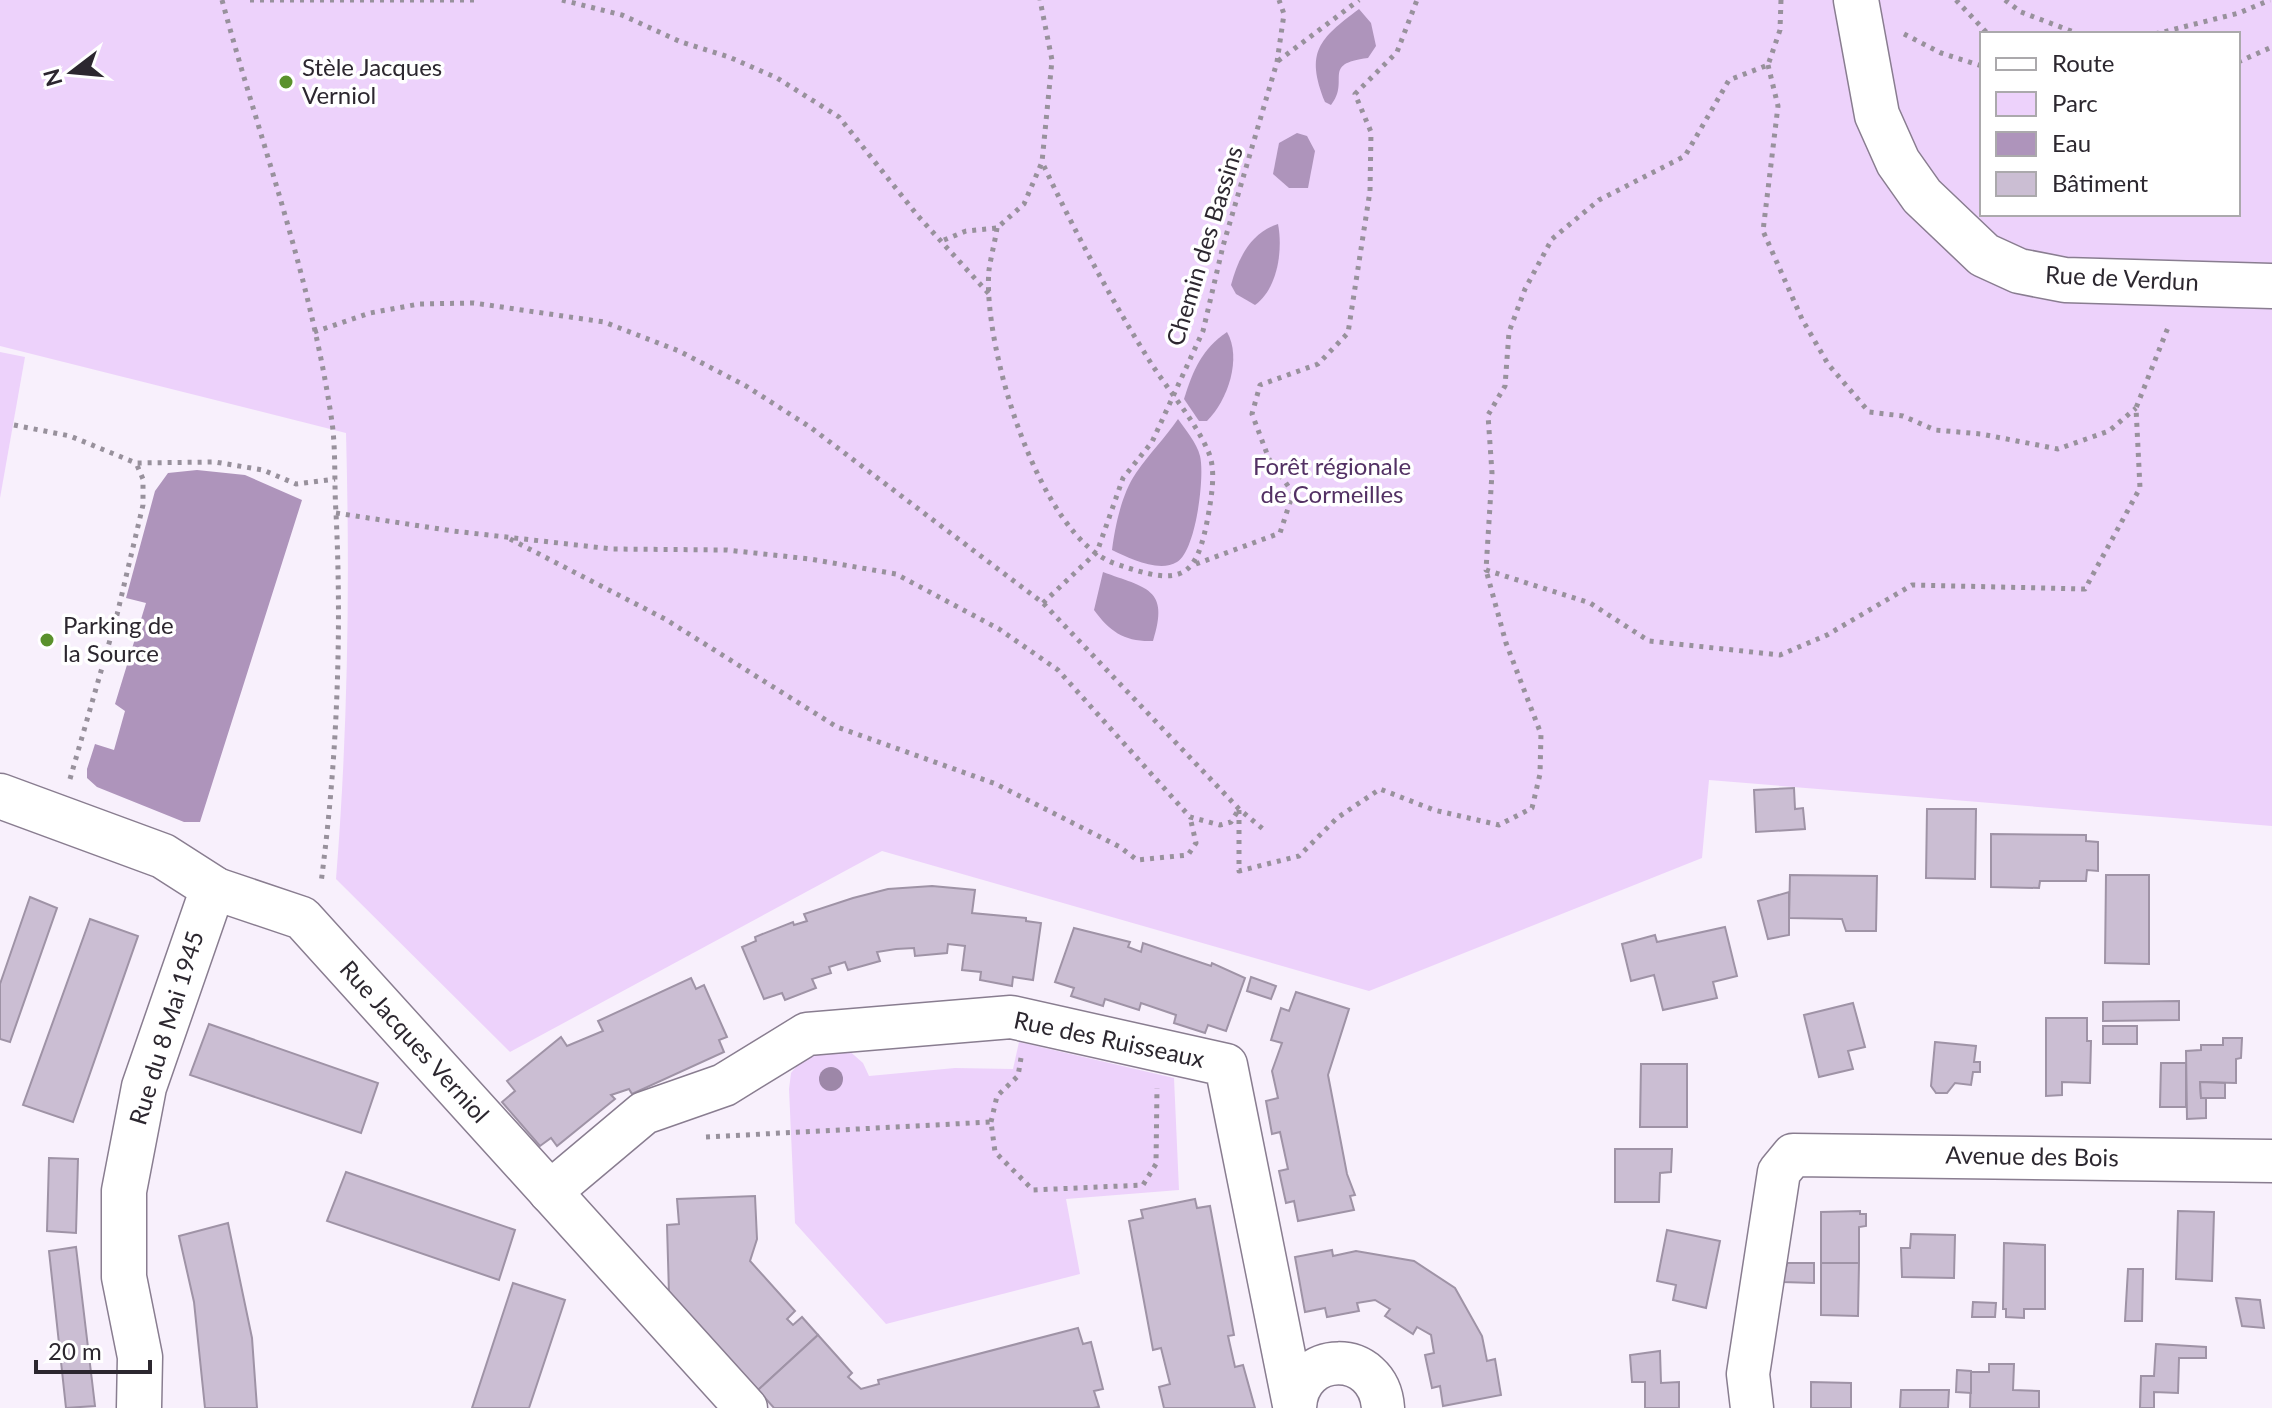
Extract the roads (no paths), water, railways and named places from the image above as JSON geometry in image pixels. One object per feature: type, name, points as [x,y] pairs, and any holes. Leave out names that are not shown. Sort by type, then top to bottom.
[{"type":"street","name":"Rue de Verdun","points":[[1856,0],[1877,115],[1898,162],[1922,196],[1984,255],[2019,271],[2065,280],[2272,286]]},
{"type":"street","name":"Rue Jacques Verniol","points":[[0,796],[163,856],[213,888],[302,918],[746,1408]]},
{"type":"street","name":"Rue du 8 Mai 1945","points":[[139,1408],[140,1357],[124,1277],[124,1191],[144,1087],[213,888]]},
{"type":"street","name":"Rue des Ruisseaux","points":[[550,1192],[644,1113],[724,1085],[807,1034],[1011,1017],[1226,1065],[1294,1406]]},
{"type":"street","name":"Avenue des Bois","points":[[1752,1408],[1748,1374],[1779,1172],[1793,1155],[2272,1161]]},
{"type":"street","points":[[1294,1406],[1304,1379],[1315,1370],[1342,1363],[1368,1373],[1377,1384],[1383,1408]]},
{"type":"water","points":[[1359,9],[1371,23],[1376,46],[1368,58],[1345,64],[1340,69],[1336,96],[1331,105],[1325,102],[1319,85],[1316,59],[1325,38]]},
{"type":"water","points":[[1297,133],[1307,136],[1315,151],[1308,188],[1289,188],[1273,174],[1279,143]]},
{"type":"water","points":[[1278,224],[1280,245],[1274,279],[1255,305],[1236,294],[1231,285],[1237,266],[1253,240]]},
{"type":"water","points":[[1227,332],[1233,366],[1227,390],[1207,421],[1199,421],[1184,399],[1200,361]]},
{"type":"water","points":[[1178,419],[1194,441],[1200,456],[1198,512],[1184,555],[1170,565],[1153,565],[1112,550],[1113,541],[1131,481]]},
{"type":"water","points":[[197,470],[245,475],[302,500],[200,822],[184,822],[97,787],[87,778],[87,769],[95,744],[114,750],[125,711],[115,704],[146,603],[126,598],[155,491],[168,473]]},
{"type":"water","points":[[1103,572],[1142,587],[1156,600],[1158,610],[1153,641],[1134,640],[1119,634],[1094,610]]},
{"type":"place","name":"Stèle Jacques Verniol","points":[[286,82]]},
{"type":"place","name":"Parking de la Source","points":[[47,640]]},
{"type":"park label","name":"Forêt régionale de Cormeilles","points":[[1332,481]]}]
